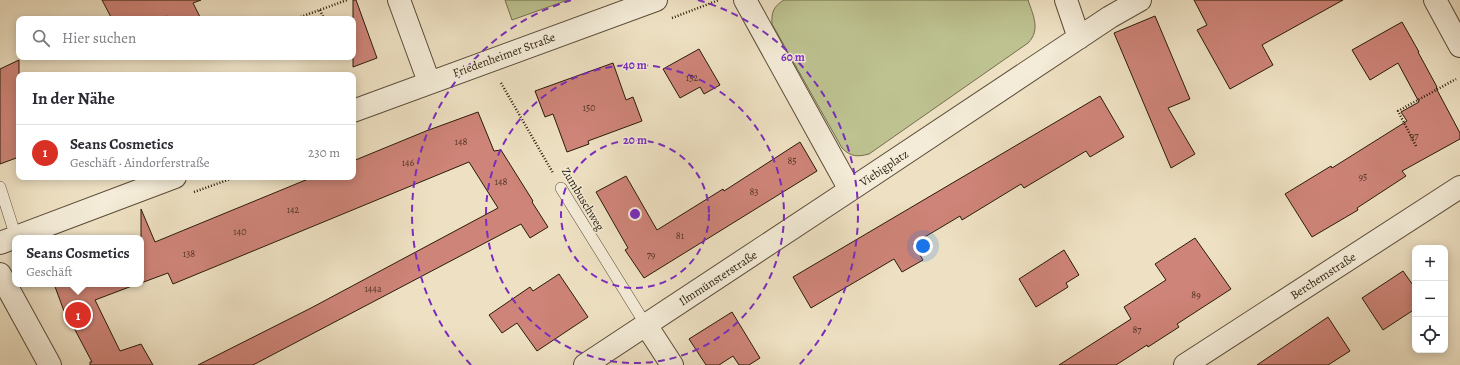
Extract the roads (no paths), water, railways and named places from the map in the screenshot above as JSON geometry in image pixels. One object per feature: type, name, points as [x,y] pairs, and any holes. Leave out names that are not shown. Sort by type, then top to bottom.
[{"type":"street","points":[[399,0],[429,82]]},
{"type":"street","name":"Friedenheimer Straße","points":[[356,110],[656,0]]},
{"type":"street","name":"Viebigplatz","points":[[745,0],[850,190],[1079,38],[1140,0]]},
{"type":"street","points":[[1066,0],[1079,38]]},
{"type":"street","points":[[1435,0],[1460,46]]},
{"type":"street","points":[[21,235],[167,180]]},
{"type":"street","name":"Berchemstraße","points":[[1186,365],[1460,187]]},
{"type":"street","name":"Ilmmünsterstraße","points":[[585,365],[850,190]]},
{"type":"street","points":[[0,274],[50,365]]},
{"type":"street","points":[[646,326],[672,365]]},
{"type":"lane","points":[[0,187],[8,240]]},
{"type":"lane","name":"Zumbuschweg","points":[[561,188],[646,326]]},
{"type":"place","name":"Seans Cosmetics","points":[[78,315]]}]
